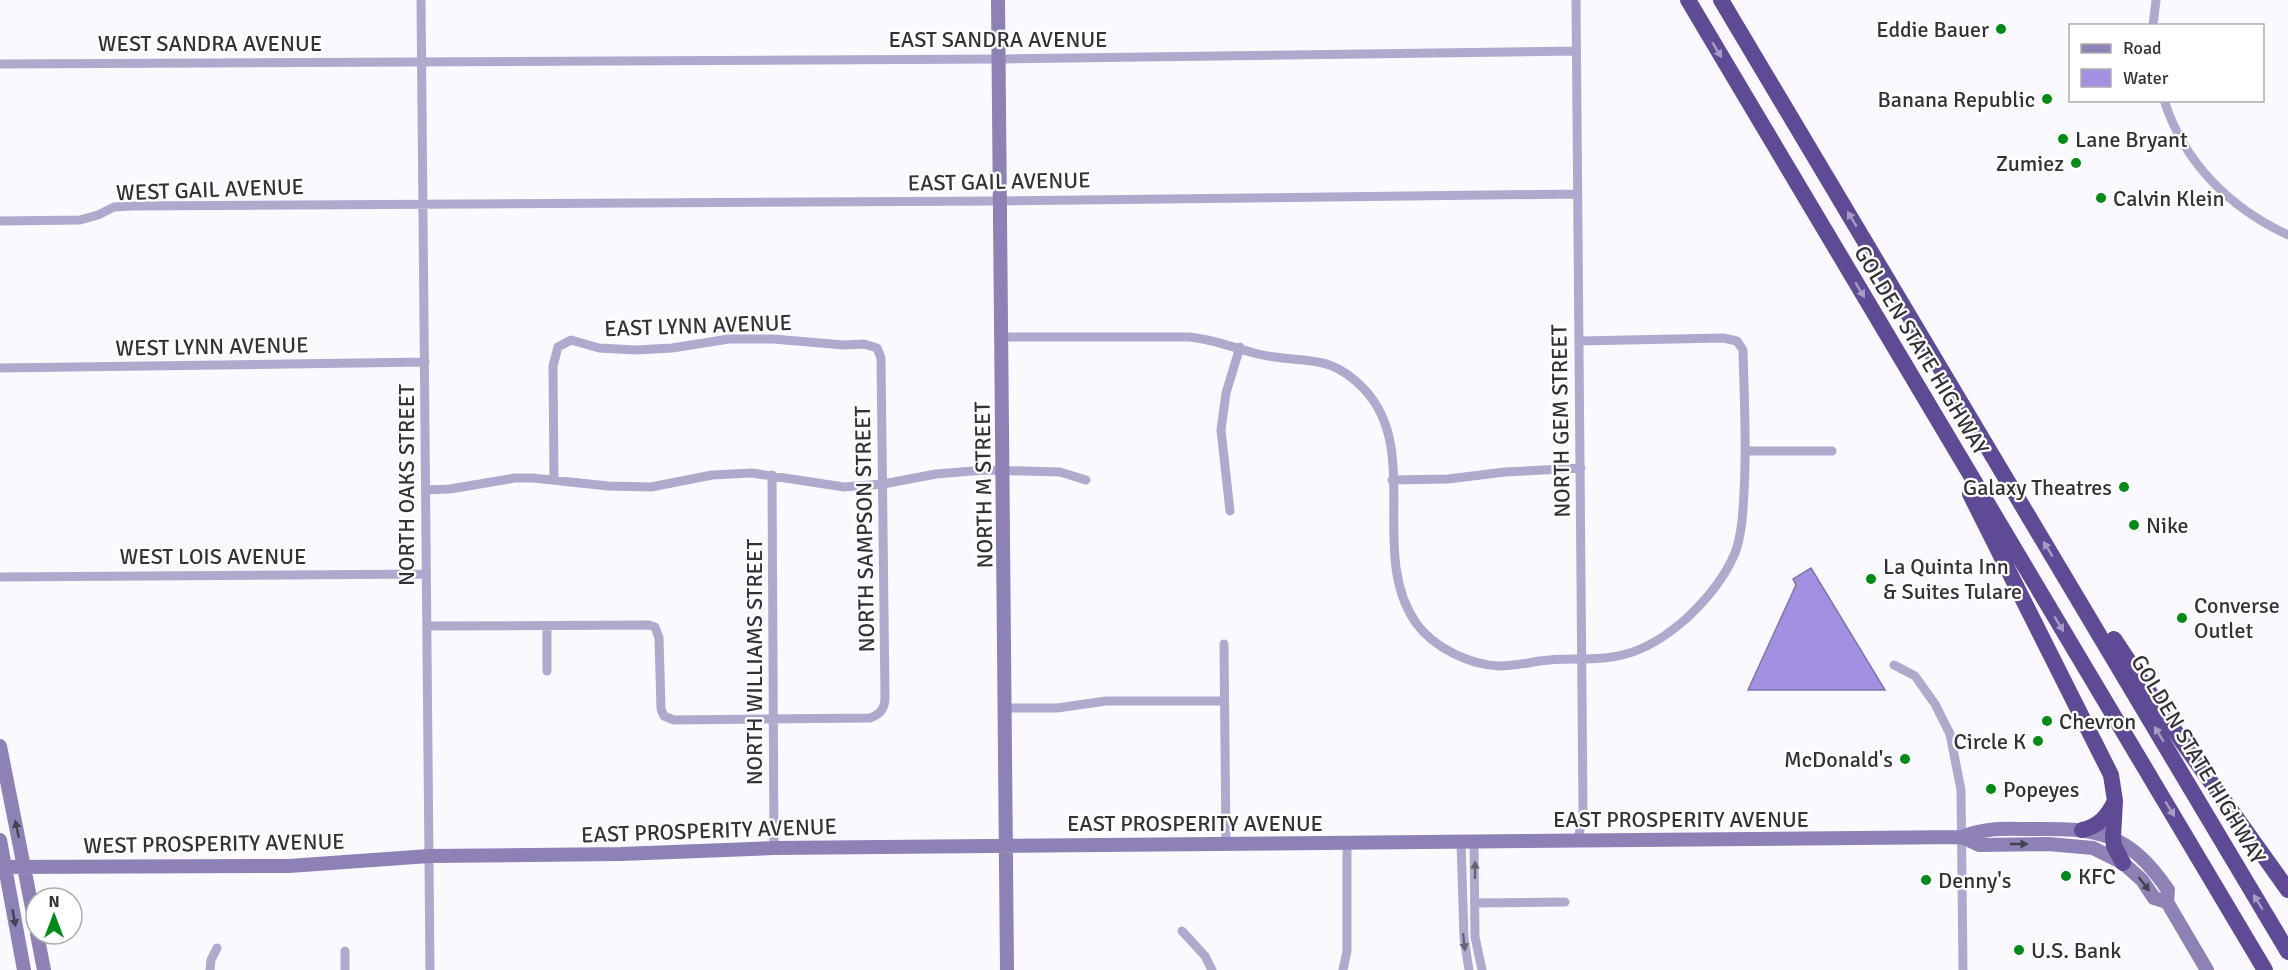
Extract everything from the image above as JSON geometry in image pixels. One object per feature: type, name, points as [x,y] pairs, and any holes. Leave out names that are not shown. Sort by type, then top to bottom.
[{"type":"highway","name":"GOLDEN STATE HIGHWAY","points":[[1688,0],[2265,970]]},
{"type":"highway","name":"GOLDEN STATE HIGHWAY","points":[[1721,0],[2288,952]]},
{"type":"highway","points":[[1943,429],[1960,474],[2106,765],[2113,785],[2115,801],[2114,846],[2123,863]]},
{"type":"highway","points":[[2063,574],[2086,597],[2183,743],[2288,890]]},
{"type":"highway","points":[[2082,830],[2104,819],[2115,801]]},
{"type":"main road","name":"NORTH M STREET","points":[[998,0],[1007,970]]},
{"type":"main road","points":[[0,746],[28,886]]},
{"type":"main road","name":"EAST PROSPERITY AVENUE","points":[[429,856],[621,854],[774,848],[1962,837],[1981,829],[2082,830],[2113,837]]},
{"type":"main road","name":"EAST PROSPERITY AVENUE","points":[[1962,837],[1979,845],[2048,844],[2101,851],[2123,863],[2142,880],[2154,898],[2166,902]]},
{"type":"main road","points":[[2113,837],[2133,850],[2154,870],[2168,890],[2166,902],[2207,970]]},
{"type":"main road","points":[[0,840],[2,867],[24,970]]},
{"type":"main road","name":"WEST PROSPERITY AVENUE","points":[[2,867],[289,866],[429,856]]},
{"type":"main road","points":[[39,946],[44,970]]},
{"type":"street","name":"NORTH OAKS STREET","points":[[421,0],[430,970]]},
{"type":"street","name":"NORTH GEM STREET","points":[[1576,0],[1583,813],[1578,840]]},
{"type":"street","points":[[2153,24],[2156,0]]},
{"type":"street","name":"EAST SANDRA AVENUE","points":[[421,61],[999,59],[1576,51]]},
{"type":"street","name":"WEST SANDRA AVENUE","points":[[0,64],[421,61]]},
{"type":"street","points":[[2165,102],[2176,130],[2193,159],[2214,186],[2258,219],[2288,235]]},
{"type":"street","name":"EAST GAIL AVENUE","points":[[422,205],[1577,194]]},
{"type":"street","name":"WEST GAIL AVENUE","points":[[0,221],[80,220],[114,207],[131,206],[422,205]]},
{"type":"street","points":[[1002,337],[1189,337],[1211,339],[1257,354],[1318,360],[1334,366],[1358,384],[1377,407],[1385,423],[1392,456],[1394,568],[1399,591],[1417,625],[1430,638],[1460,657],[1488,664],[1516,665],[1549,660],[1608,658],[1629,653],[1667,634],[1702,604],[1716,585],[1735,553],[1741,527],[1745,451],[1743,350],[1737,340],[1723,338],[1579,340]]},
{"type":"street","name":"EAST LYNN AVENUE","points":[[554,479],[553,366],[558,347],[571,340],[593,347],[636,350],[672,348],[729,339],[864,344],[877,348]]},
{"type":"street","points":[[1230,511],[1221,430],[1226,393],[1240,347]]},
{"type":"street","name":"NORTH SAMPSON STREET","points":[[774,718],[870,718],[883,710],[885,697],[881,358],[877,348]]},
{"type":"street","name":"WEST LYNN AVENUE","points":[[0,368],[425,362]]},
{"type":"street","points":[[1745,451],[1832,451]]},
{"type":"street","points":[[1392,480],[1448,479],[1505,472],[1581,468]]},
{"type":"street","points":[[426,490],[467,487],[514,478],[554,479],[629,488],[669,484],[712,475],[772,475],[844,487],[883,484],[936,474],[1003,471],[1060,472],[1086,480]]},
{"type":"street","name":"NORTH WILLIAMS STREET","points":[[772,475],[774,848]]},
{"type":"street","name":"WEST LOIS AVENUE","points":[[0,577],[426,574]]},
{"type":"street","points":[[427,626],[643,624],[655,627],[660,638],[661,709],[668,719],[774,718]]},
{"type":"street","points":[[547,626],[547,671]]},
{"type":"street","points":[[1224,644],[1226,844]]},
{"type":"street","points":[[1894,665],[1915,676],[1935,705],[1950,734],[1961,790],[1963,970]]},
{"type":"street","points":[[1006,708],[1057,708],[1106,701],[1224,701]]},
{"type":"street","points":[[1468,841],[1475,903],[1475,937],[1482,970]]},
{"type":"street","points":[[1468,841],[1462,919],[1469,970]]},
{"type":"street","points":[[1343,970],[1347,951],[1347,843]]},
{"type":"street","points":[[1475,903],[1565,902]]},
{"type":"street","points":[[1182,931],[1205,956],[1212,970]]},
{"type":"street","points":[[210,970],[211,960],[217,948]]},
{"type":"street","points":[[345,951],[345,970]]},
{"type":"water","points":[[1811,568],[1885,690],[1748,690],[1796,585],[1793,579]]},
{"type":"place","name":"Eddie Bauer","points":[[2001,29]]},
{"type":"place","name":"Banana Republic","points":[[2047,99]]},
{"type":"place","name":"Lane Bryant","points":[[2063,139]]},
{"type":"place","name":"Zumiez","points":[[2076,163]]},
{"type":"place","name":"Calvin Klein","points":[[2101,198]]},
{"type":"place","name":"Galaxy Theatres","points":[[2124,487]]},
{"type":"place","name":"Nike","points":[[2134,525]]},
{"type":"place","name":"La Quinta Inn & Suites Tulare","points":[[1871,579]]},
{"type":"place","name":"Converse Outlet","points":[[2182,618]]},
{"type":"place","name":"Chevron","points":[[2047,721]]},
{"type":"place","name":"Circle K","points":[[2038,741]]},
{"type":"place","name":"McDonald's","points":[[1905,759]]},
{"type":"place","name":"Popeyes","points":[[1991,789]]},
{"type":"place","name":"KFC","points":[[2066,876]]},
{"type":"place","name":"Denny's","points":[[1926,880]]},
{"type":"place","name":"U.S. Bank","points":[[2019,950]]}]
